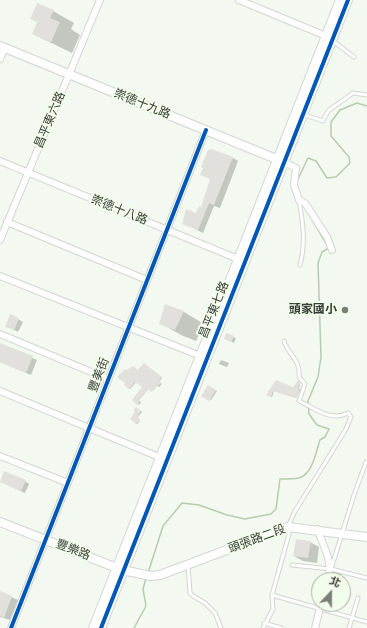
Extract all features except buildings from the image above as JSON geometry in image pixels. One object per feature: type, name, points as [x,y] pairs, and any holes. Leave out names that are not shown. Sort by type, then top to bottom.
[{"type":"street","name":"昌平東六路","points":[[0,240],[100,0]]},
{"type":"street","points":[[239,0],[329,38]]},
{"type":"street","name":"昌平東七路","points":[[101,628],[120,568],[159,458],[203,358],[238,259],[281,160],[303,114],[329,38],[340,0]]},
{"type":"street","name":"昌平東七路","points":[[93,628],[120,568],[329,38],[348,0]]},
{"type":"street","name":"崇德十九路","points":[[2,46],[281,160]]},
{"type":"street","points":[[0,59],[2,46]]},
{"type":"street","name":"豐美街","points":[[11,628],[206,130]]},
{"type":"street","points":[[281,160],[296,168],[294,185],[299,200],[305,203],[327,237],[332,250]]},
{"type":"street","name":"崇德十八路","points":[[0,161],[238,259]]},
{"type":"street","points":[[7,222],[147,280]]},
{"type":"street","points":[[0,276],[203,358]]},
{"type":"street","points":[[0,334],[108,379]]},
{"type":"street","points":[[0,391],[159,458]]},
{"type":"street","points":[[0,456],[68,483]]},
{"type":"street","name":"豐樂路","points":[[0,522],[120,568]]},
{"type":"street","name":"頭張路二段","points":[[120,568],[139,574],[151,576],[160,575],[288,527],[317,529],[367,537]]},
{"type":"street","points":[[317,529],[329,557],[330,572]]},
{"type":"street","points":[[315,628],[319,612]]},
{"type":"lane","points":[[329,38],[354,57]]},
{"type":"lane","points":[[303,114],[323,121],[328,111],[353,93],[367,95]]},
{"type":"lane","points":[[299,200],[304,228],[304,243],[300,265]]},
{"type":"lane","points":[[263,628],[264,623],[273,609],[272,595],[289,534],[288,527],[307,490],[346,429],[351,417],[348,413],[343,416],[330,417],[299,401],[305,384],[299,377],[300,368],[294,357],[286,348],[284,341]]},
{"type":"lane","points":[[331,569],[366,462]]},
{"type":"lane","points":[[188,565],[190,593],[205,603],[215,613],[221,628]]},
{"type":"lane","points":[[292,565],[331,569],[367,578]]},
{"type":"lane","points":[[272,595],[311,604]]},
{"type":"lane","points":[[349,628],[358,598]]},
{"type":"lane","points":[[336,612],[367,622]]},
{"type":"lane","points":[[264,623],[281,628]]},
{"type":"waterway","points":[[298,179],[308,158],[316,161],[327,178],[336,177],[350,163],[349,157],[331,136],[331,122],[340,110],[357,103],[367,106]]},
{"type":"waterway","points":[[310,216],[327,245]]},
{"type":"waterway","points":[[148,573],[163,526],[182,503],[199,505],[227,515],[245,519],[271,514],[276,509],[280,479],[299,478],[304,476],[311,467],[320,440],[325,437],[329,429],[317,425],[309,414],[308,401],[318,377],[321,357],[318,263],[322,252],[329,248]]},
{"type":"waterway","points":[[134,628],[146,606],[143,589],[146,578]]},
{"type":"cycle path","points":[[101,628],[348,0]]},
{"type":"cycle path","points":[[11,628],[206,130]]},
{"type":"place","name":"頭家國小","points":[[345,310]]}]
